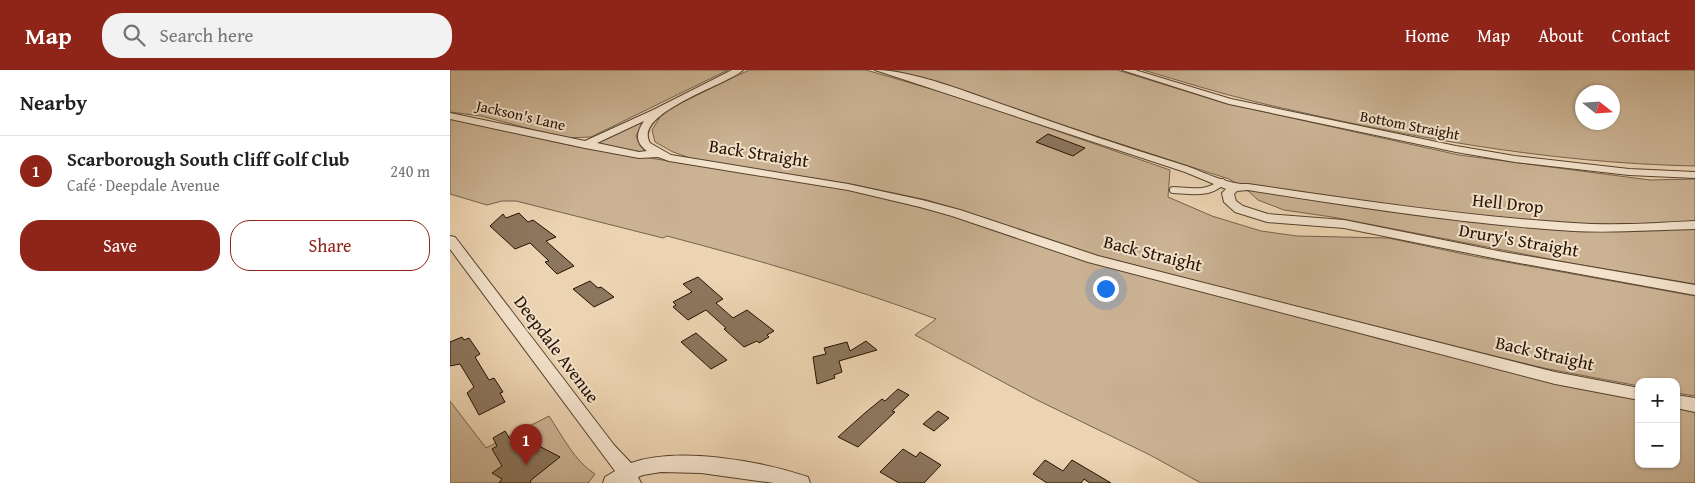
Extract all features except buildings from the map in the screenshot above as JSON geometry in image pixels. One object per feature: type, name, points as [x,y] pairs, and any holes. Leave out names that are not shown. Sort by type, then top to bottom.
[{"type":"street","points":[[585,145],[739,70]]},
{"type":"street","points":[[879,70],[944,89],[1222,182],[1234,188],[1228,193],[1228,197],[1234,206],[1246,212],[1278,219],[1336,222]]},
{"type":"street","name":"Bottom Straight","points":[[1126,70],[1228,101],[1456,149],[1515,159],[1621,171],[1695,175]]},
{"type":"street","points":[[656,112],[645,125],[641,136],[645,146],[658,154]]},
{"type":"street","name":"Jackson's Lane","points":[[450,116],[482,121],[585,145]]},
{"type":"street","points":[[585,145],[640,155],[658,154]]},
{"type":"street","name":"Back Straight","points":[[658,154],[684,162],[848,187],[948,211],[1093,259],[1546,376],[1635,393]]},
{"type":"street","name":"Hell Drop","points":[[1234,188],[1248,187],[1319,198],[1495,220],[1574,227],[1620,228],[1695,225]]},
{"type":"street","name":"Drury's Straight","points":[[1336,222],[1493,255],[1695,290]]},
{"type":"street","name":"Deepdale Avenue","points":[[450,240],[608,450],[624,479]]},
{"type":"street","points":[[1680,402],[1695,404]]},
{"type":"street","points":[[624,479],[646,466],[663,465],[760,471],[801,483]]},
{"type":"lane","points":[[1173,190],[1210,191],[1217,188],[1222,182]]},
{"type":"shaded area","points":[[450,70],[728,70],[591,137],[565,138],[481,116],[450,112]]},
{"type":"shaded area","points":[[749,70],[866,70],[959,97],[1170,170],[1168,197],[1212,216],[1261,231],[1297,236],[1388,238],[1473,256],[1695,296],[1695,396],[1680,394],[1680,378],[1635,378],[1635,385],[1548,369],[1442,344],[1095,255],[927,200],[851,184],[696,160],[673,152],[655,142],[652,130],[660,117],[672,107]]},
{"type":"shaded area","points":[[891,70],[1117,70],[1224,103],[1459,155],[1650,180],[1695,179],[1695,284],[1570,263],[1332,217],[1284,210],[1258,200],[1246,189],[1229,179]]},
{"type":"shaded area","points":[[1143,70],[1695,70],[1695,166],[1584,160],[1474,146],[1365,126],[1214,91]]},
{"type":"shaded area","points":[[450,119],[574,146],[845,189],[955,216],[1229,297],[1380,339],[1546,380],[1635,398],[1635,468],[1680,468],[1680,407],[1695,410],[1695,483],[1201,483],[1150,455],[1033,398],[915,335],[936,319],[870,295],[803,274],[667,236],[663,238],[516,201],[502,201],[487,205],[450,194]]},
{"type":"shaded area","points":[[643,121],[636,136],[644,150],[642,152],[597,144],[596,142]]},
{"type":"shaded area","points":[[450,401],[486,448],[549,416],[581,463],[595,474],[588,483],[450,483]]},
{"type":"place","name":"Scarborough South Cliff Golf Club","points":[[526,465]]}]
